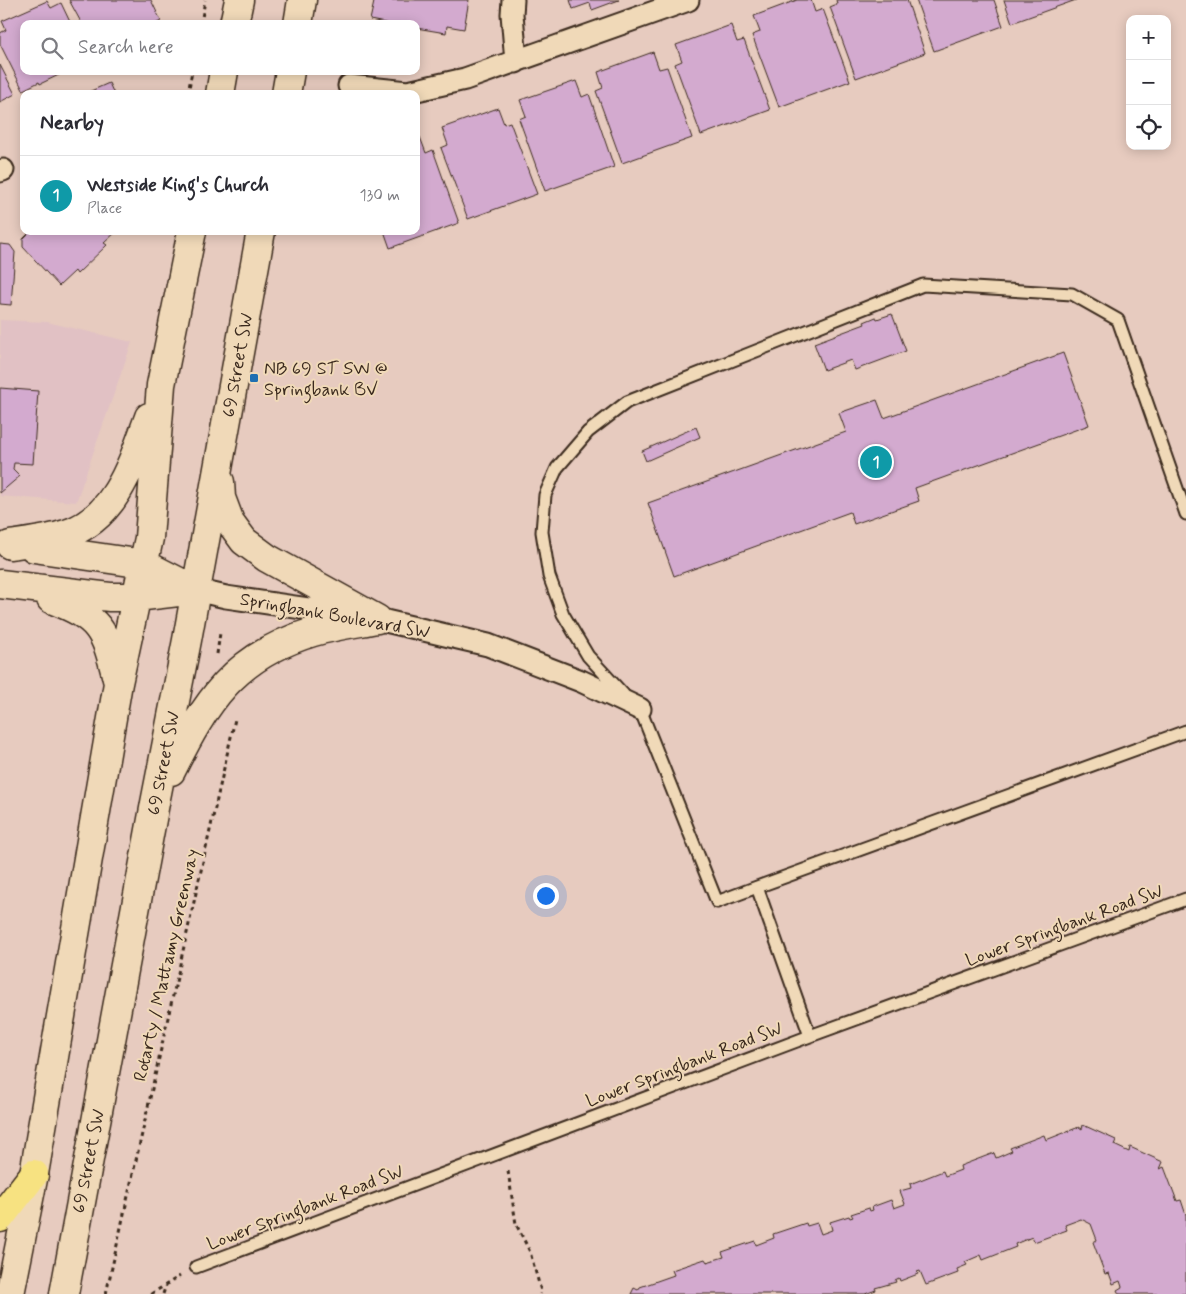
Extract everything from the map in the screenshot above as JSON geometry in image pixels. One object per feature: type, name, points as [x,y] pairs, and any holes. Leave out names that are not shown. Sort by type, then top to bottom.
[{"type":"highway","points":[[0,1218],[34,1174]]},
{"type":"main road","points":[[235,20],[239,0]]},
{"type":"main road","points":[[299,20],[302,0]]},
{"type":"main road","points":[[221,90],[223,75]]},
{"type":"main road","points":[[287,90],[289,75]]},
{"type":"main road","points":[[10,1294],[34,1174],[118,683],[149,538],[161,386],[191,235]]},
{"type":"main road","name":"69 Street SW","points":[[64,1294],[260,235]]},
{"type":"main road","points":[[5,545],[68,534],[86,525],[102,513],[124,481],[161,386]]},
{"type":"main road","points":[[219,463],[221,498],[230,522],[244,541],[267,558],[377,619]]},
{"type":"main road","name":"Springbank Boulevard SW","points":[[5,545],[144,564],[196,590]]},
{"type":"main road","points":[[10,585],[71,607],[94,621],[104,637],[111,655],[118,683]]},
{"type":"main road","name":"Springbank Boulevard SW","points":[[10,585],[110,597],[196,590]]},
{"type":"main road","points":[[155,804],[192,728],[210,702],[242,667],[266,651],[313,632],[377,619]]},
{"type":"street","points":[[513,0],[512,14],[516,62]]},
{"type":"street","points":[[418,90],[465,80],[688,0]]},
{"type":"street","points":[[349,86],[388,90]]},
{"type":"street","name":"Springbank Boulevard SW","points":[[196,590],[236,598],[377,619],[488,645],[581,681],[640,709]]},
{"type":"lane","points":[[1186,514],[1118,320],[1072,294],[923,285],[627,402],[588,432],[557,468],[545,494],[542,532],[549,576],[563,614],[588,656],[616,688],[640,709],[717,902],[1186,731]]},
{"type":"lane","points":[[757,887],[810,1036]]},
{"type":"lane","name":"Lower Springbank Road SW","points":[[196,1267],[810,1036],[1186,899]]},
{"type":"path","points":[[201,20],[205,0]]},
{"type":"path","points":[[189,90],[191,75]]},
{"type":"path","name":"Rotarty / Mattamy Greenway","points":[[106,1294],[238,701],[224,685],[214,667],[220,633]]},
{"type":"path","points":[[505,1151],[516,1224],[530,1252],[541,1291],[540,1294]]},
{"type":"path","points":[[151,1294],[196,1267]]},
{"type":"path","points":[[163,1294],[166,1285]]},
{"type":"shaded area","points":[[0,320],[47,322],[132,342],[76,502],[0,496]]},
{"type":"building","points":[[69,0],[151,0],[161,20],[80,20]]},
{"type":"building","points":[[373,0],[469,0],[464,29],[447,26],[446,33],[420,29],[420,20],[370,20]]},
{"type":"building","points":[[570,0],[619,0],[592,10],[590,3],[573,9]]},
{"type":"building","points":[[797,0],[811,0],[815,12],[823,9],[850,81],[779,107],[752,35],[760,32],[754,16]]},
{"type":"building","points":[[836,0],[907,0],[925,53],[856,78],[830,7],[837,4]]},
{"type":"building","points":[[916,0],[994,0],[1003,26],[934,51]]},
{"type":"building","points":[[1004,0],[1076,0],[1012,23]]},
{"type":"building","points":[[47,1],[51,8],[61,3],[69,20],[20,20],[20,75],[59,75],[23,90],[0,44],[0,33],[6,30],[2,21]]},
{"type":"building","points":[[731,25],[737,42],[744,40],[770,110],[701,135],[675,64],[682,61],[676,45]]},
{"type":"building","points":[[653,52],[659,69],[667,67],[692,138],[622,163],[596,91],[603,88],[598,72]]},
{"type":"building","points":[[0,65],[15,94],[0,102]]},
{"type":"building","points":[[576,81],[582,97],[589,94],[614,167],[545,191],[519,119],[526,116],[520,100]]},
{"type":"building","points":[[109,83],[112,90],[93,90]]},
{"type":"building","points":[[498,108],[504,124],[510,122],[537,194],[468,219],[441,148],[448,145],[442,128]]},
{"type":"building","points":[[420,137],[426,153],[433,150],[459,223],[390,248],[385,235],[420,235]]},
{"type":"building","points":[[27,235],[113,235],[104,243],[107,245],[77,274],[75,271],[59,286],[23,247],[23,239]]},
{"type":"building","points":[[0,244],[10,245],[15,252],[11,305],[0,304]]},
{"type":"building","points":[[892,314],[906,351],[855,370],[851,360],[824,370],[814,343],[865,324],[864,322],[876,317],[877,319]]},
{"type":"building","points":[[1063,353],[1089,425],[915,488],[919,501],[854,524],[850,512],[674,576],[648,503],[846,432],[839,413],[877,400],[884,418]]},
{"type":"building","points":[[0,388],[38,391],[33,464],[14,463],[13,469],[20,476],[0,493]]},
{"type":"building","points":[[696,427],[700,437],[646,461],[642,451]]},
{"type":"building","points":[[1083,1125],[1116,1140],[1114,1145],[1129,1152],[1130,1147],[1163,1162],[1160,1169],[1164,1167],[1177,1201],[1181,1200],[1186,1215],[1186,1294],[1119,1294],[1117,1290],[1122,1287],[1120,1281],[1113,1284],[1109,1273],[1105,1274],[1093,1242],[1097,1240],[1091,1224],[1081,1219],[1065,1225],[1067,1230],[1034,1242],[1032,1237],[1015,1244],[1016,1247],[983,1260],[981,1255],[965,1262],[967,1265],[957,1269],[958,1273],[926,1285],[920,1271],[917,1272],[918,1274],[900,1281],[899,1278],[895,1280],[896,1282],[875,1288],[876,1290],[865,1294],[631,1294],[634,1288],[638,1290],[640,1287],[674,1275],[672,1270],[705,1259],[707,1262],[724,1257],[722,1252],[755,1241],[756,1245],[774,1238],[773,1234],[806,1223],[807,1226],[817,1223],[821,1234],[832,1230],[830,1222],[849,1216],[850,1218],[853,1217],[851,1214],[869,1208],[870,1211],[873,1210],[872,1207],[891,1200],[894,1208],[905,1204],[900,1191],[911,1188],[910,1184],[943,1171],[945,1176],[961,1170],[960,1166],[994,1153],[996,1158],[1012,1151],[1010,1148],[1044,1135],[1046,1140],[1079,1127],[1082,1129]]},
{"type":"place","name":"NB 69 ST SW @ Springbank BV","points":[[254,378]]},
{"type":"place","name":"Westside King's Church","points":[[876,462]]}]
